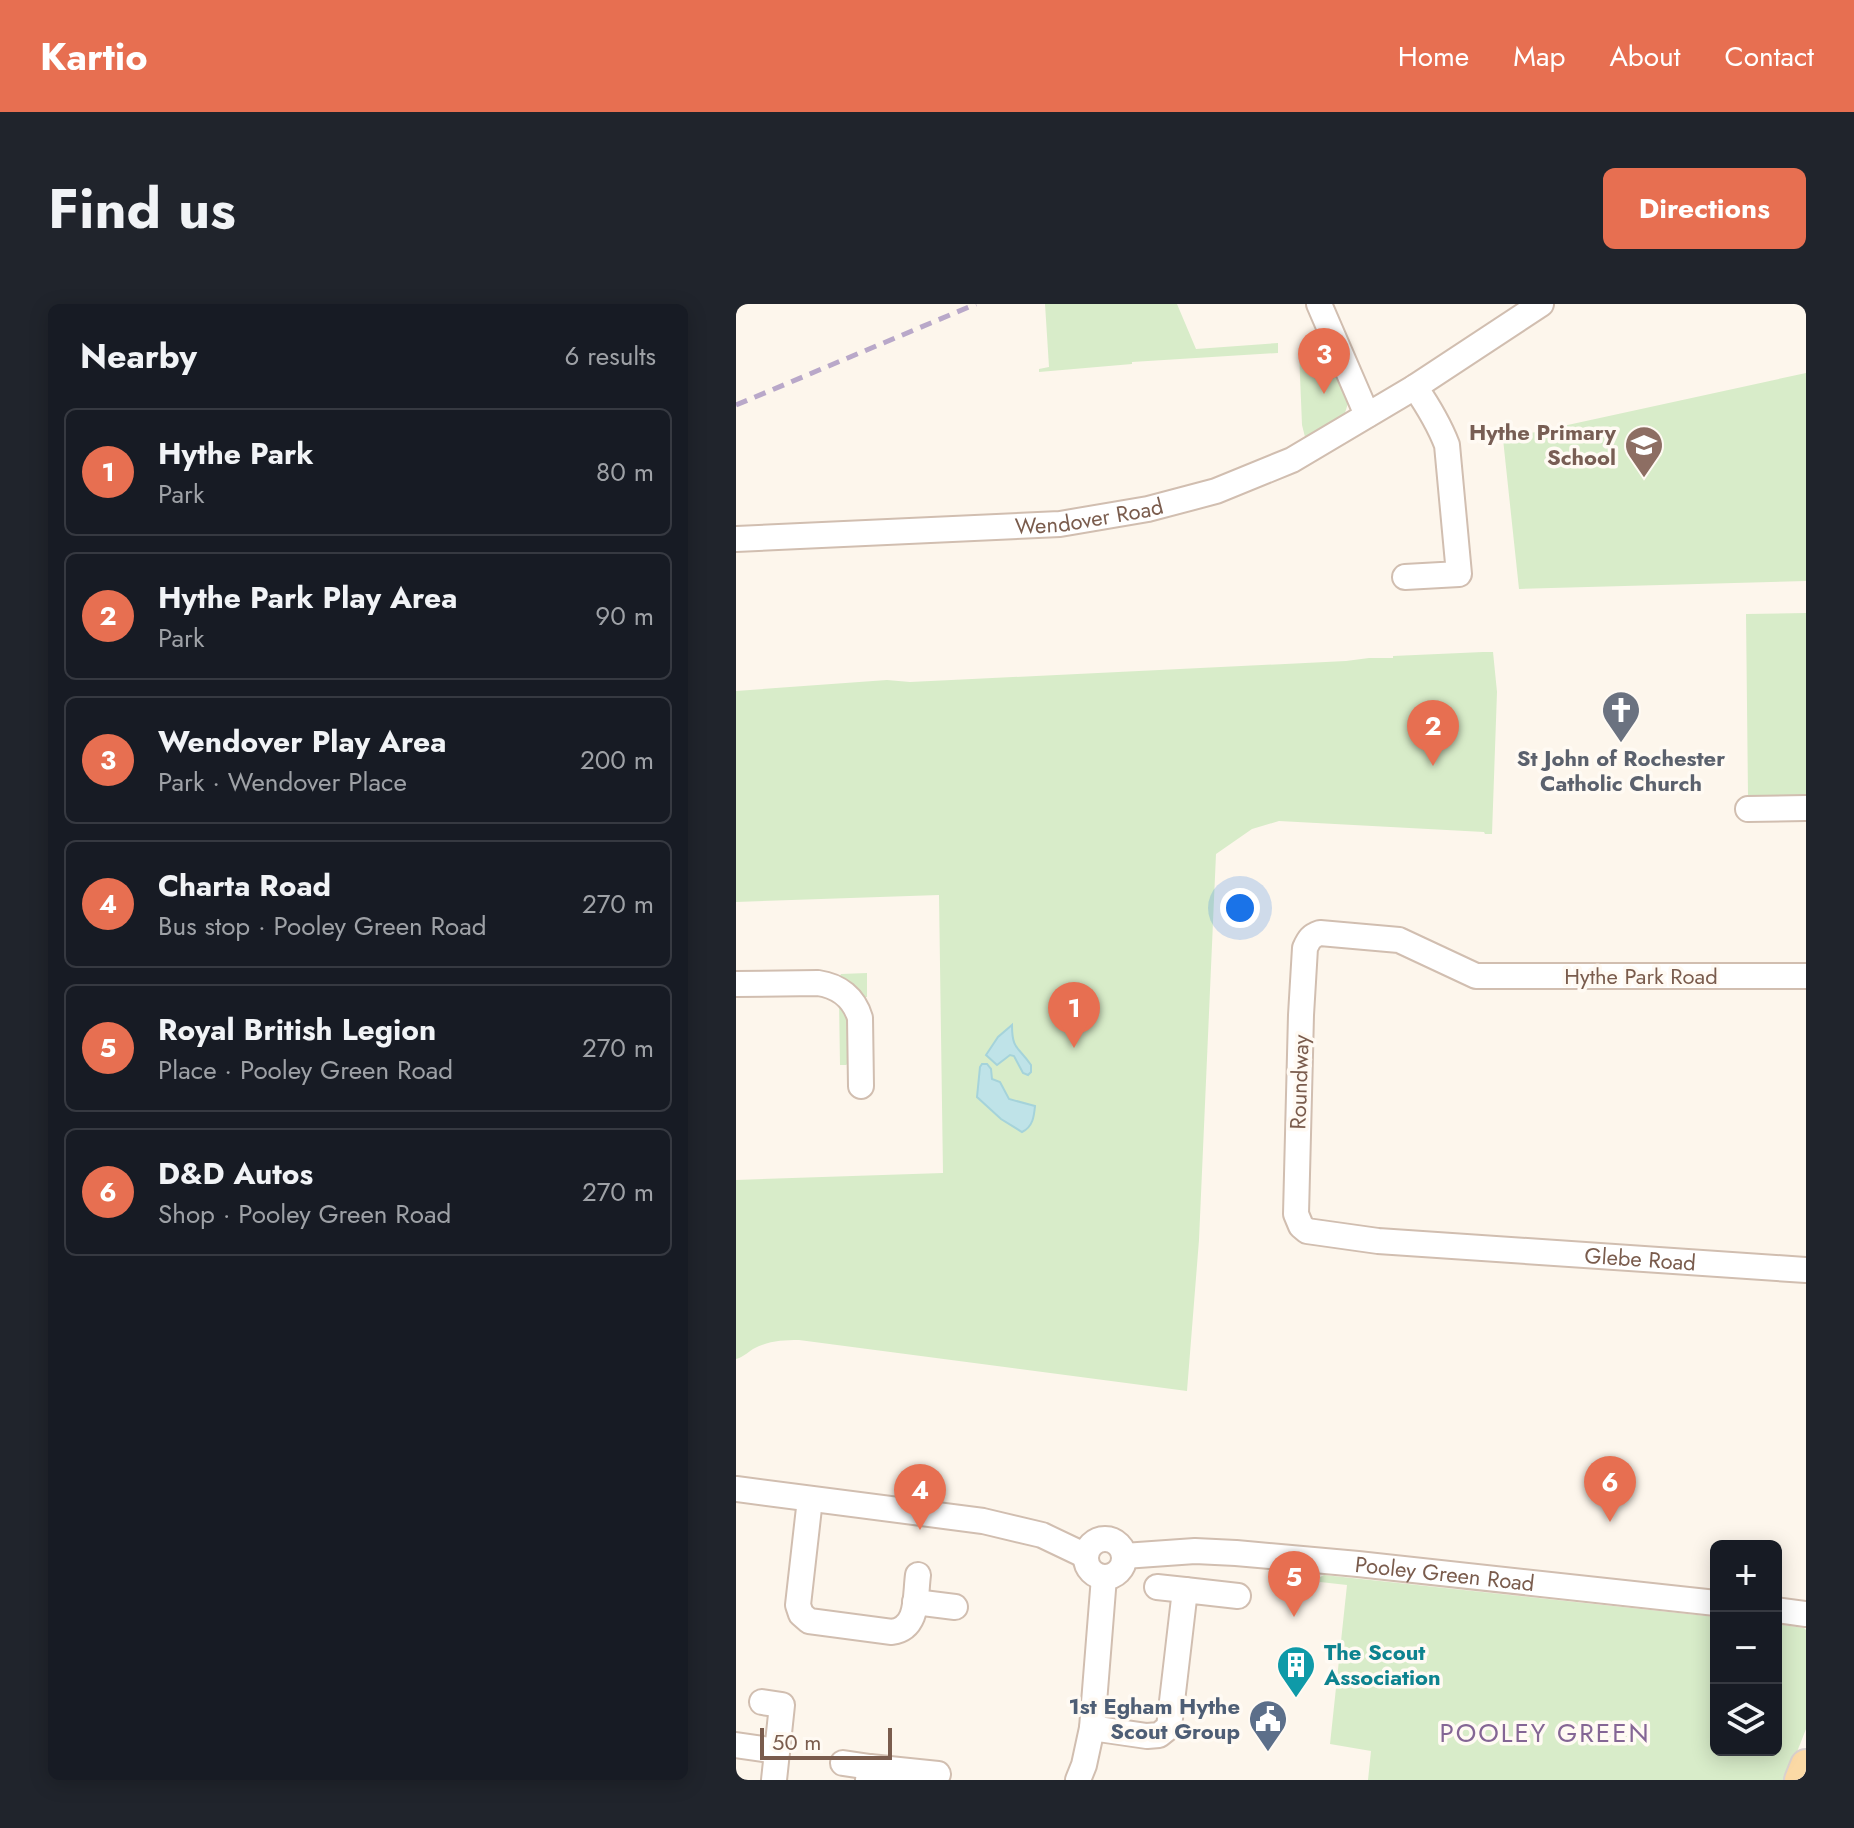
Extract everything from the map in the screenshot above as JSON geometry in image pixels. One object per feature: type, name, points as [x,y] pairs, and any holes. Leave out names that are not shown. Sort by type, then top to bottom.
[{"type":"street","points":[[1319,304],[1367,415]]},
{"type":"street","name":"Wendover Road","points":[[736,539],[1060,524],[1148,509],[1216,491],[1292,460],[1415,387],[1541,304]]},
{"type":"street","points":[[1405,577],[1459,574],[1447,445],[1415,387]]},
{"type":"street","points":[[1748,809],[1806,808]]},
{"type":"street","name":"Roundway","points":[[1475,1247],[1378,1241],[1307,1231],[1296,1214],[1296,1198],[1302,1001],[1305,948],[1309,939],[1320,933],[1399,940],[1476,976]]},
{"type":"street","name":"Hythe Park Road","points":[[1476,976],[1806,976]]},
{"type":"street","points":[[736,984],[818,983],[827,984],[845,995],[860,1018],[861,1086]]},
{"type":"street","name":"Glebe Road","points":[[1475,1247],[1806,1270]]},
{"type":"street","points":[[736,1489],[983,1521],[1042,1535],[1086,1556],[1090,1570],[1104,1577],[1118,1573],[1124,1556]]},
{"type":"street","points":[[810,1499],[798,1605],[801,1614],[809,1621],[892,1632],[902,1630],[913,1615],[918,1575]]},
{"type":"street","name":"Pooley Green Road","points":[[1086,1556],[1093,1544],[1104,1539],[1118,1544],[1124,1556],[1195,1551],[1251,1555],[1710,1602]]},
{"type":"street","points":[[1078,1780],[1092,1728],[1104,1577]]},
{"type":"street","points":[[1157,1587],[1238,1596]]},
{"type":"street","points":[[1092,1728],[1147,1736],[1159,1735],[1169,1727],[1185,1590]]},
{"type":"street","points":[[915,1602],[955,1607]]},
{"type":"street","points":[[1782,1611],[1806,1614]]},
{"type":"street","points":[[762,1702],[782,1705],[774,1780]]},
{"type":"street","points":[[736,1745],[777,1751]]},
{"type":"street","points":[[843,1763],[869,1773],[938,1774]]},
{"type":"green space","points":[[1045,304],[1177,304],[1196,349],[1278,343],[1278,353],[1132,362],[1039,372],[1039,369],[1049,367]]},
{"type":"green space","points":[[1326,348],[1349,400],[1345,413],[1305,437],[1299,351]]},
{"type":"green space","name":"Hythe Primary School","points":[[1806,373],[1806,581],[1519,589],[1503,439]]},
{"type":"green space","points":[[1806,613],[1806,796],[1748,796],[1746,614]]},
{"type":"green space","points":[[1493,652],[1497,692],[1492,834],[1279,821],[1252,829],[1216,854],[1199,1240],[1187,1391],[799,1340],[764,1344],[736,1359],[736,1180],[943,1173],[939,895],[736,902],[736,691],[887,680],[910,682]]},
{"type":"green space","points":[[867,973],[867,997],[840,976],[841,974]]},
{"type":"green space","points":[[839,1000],[850,1011],[852,1060],[846,1065],[840,1065]]},
{"type":"green space","points":[[1320,1577],[1710,1616],[1710,1756],[1782,1756],[1782,1625],[1804,1628],[1806,1729],[1786,1780],[1368,1780],[1371,1751],[1330,1744],[1347,1585],[1320,1582]]},
{"type":"water","points":[[1012,1025],[1015,1044],[1031,1065],[1028,1075],[1023,1073],[1014,1056],[1010,1055],[997,1065],[986,1055],[998,1037]]},
{"type":"water","points":[[982,1064],[987,1064],[991,1069],[992,1079],[1000,1082],[1009,1099],[1035,1106],[1032,1121],[1026,1130],[1022,1132],[1001,1119],[977,1097]]},
{"type":"railway","points":[[736,405],[976,304]]},
{"type":"place","name":"Wendover Play Area","points":[[1324,394]]},
{"type":"place","name":"Hythe Primary School","points":[[1644,479]]},
{"type":"place","name":"St John of Rochester Catholic Church","points":[[1621,744]]},
{"type":"place","name":"Hythe Park Play Area","points":[[1433,766]]},
{"type":"place","name":"Hythe Park","points":[[1074,1048]]},
{"type":"place","name":"D&D Autos","points":[[1610,1522]]},
{"type":"place","name":"Charta Road","points":[[920,1530]]},
{"type":"place","name":"Royal British Legion","points":[[1294,1617]]},
{"type":"place","name":"The Scout Association","points":[[1296,1699]]},
{"type":"place","name":"1st Egham Hythe Scout Group","points":[[1268,1753]]},
{"type":"district","name":"POOLEY GREEN","points":[[1545,1733]]}]
